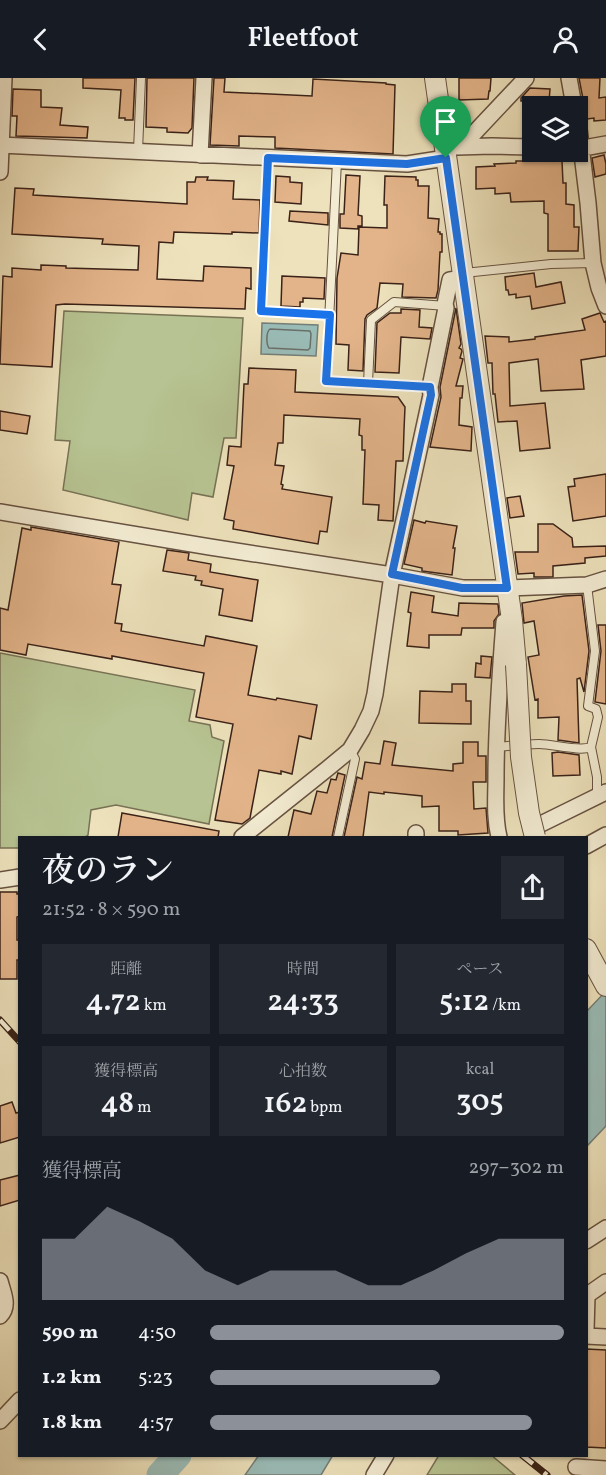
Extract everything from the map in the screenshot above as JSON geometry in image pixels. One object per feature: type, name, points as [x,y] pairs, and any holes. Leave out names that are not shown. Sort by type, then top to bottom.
[{"type":"street","points":[[0,172],[4,78]]},
{"type":"street","points":[[200,155],[204,78]]},
{"type":"street","points":[[435,78],[451,150],[463,275],[512,620],[521,757],[531,833],[601,794]]},
{"type":"street","points":[[451,150],[526,78]]},
{"type":"street","points":[[568,78],[572,96]]},
{"type":"street","points":[[588,147],[606,144]]},
{"type":"street","points":[[1,145],[407,164],[451,150],[492,146],[522,147]]},
{"type":"street","points":[[581,162],[588,203],[593,263],[599,288],[606,304]]},
{"type":"street","points":[[243,836],[350,750],[371,711],[392,574],[431,395],[430,387],[450,280],[463,275]]},
{"type":"street","points":[[0,512],[392,574],[462,588],[587,585],[606,579]]},
{"type":"street","points":[[499,836],[496,824],[496,747],[504,622],[512,620]]},
{"type":"street","points":[[588,845],[606,835]]},
{"type":"street","points":[[0,880],[18,877]]},
{"type":"street","points":[[588,953],[606,986]]},
{"type":"street","points":[[588,1240],[606,1228]]},
{"type":"street","points":[[0,1281],[6,1306],[0,1316]]},
{"type":"street","points":[[588,1295],[606,1282]]},
{"type":"street","points":[[588,1336],[606,1337]]},
{"type":"street","points":[[0,1421],[18,1402]]},
{"type":"street","points":[[374,1475],[385,1457]]},
{"type":"street","points":[[576,1467],[606,1469]]},
{"type":"lane","points":[[138,152],[141,78]]},
{"type":"lane","points":[[268,158],[261,311],[330,315]]},
{"type":"lane","points":[[337,161],[326,381],[430,387]]},
{"type":"lane","points":[[463,275],[551,264],[593,263]]},
{"type":"lane","points":[[368,383],[370,320],[394,302],[446,306]]},
{"type":"lane","points":[[587,585],[595,651],[588,706],[596,709],[598,717],[591,747],[601,794]]},
{"type":"lane","points":[[496,747],[539,744],[585,750],[591,747]]},
{"type":"lane","points":[[338,836],[355,759],[350,750]]},
{"type":"green space","points":[[64,311],[243,318],[236,438],[224,438],[213,497],[192,493],[188,520],[63,490],[70,441],[55,440]]},
{"type":"green space","points":[[0,653],[195,690],[189,721],[210,725],[212,737],[224,741],[209,824],[116,805],[91,810],[86,836],[18,836],[18,848],[0,848]]},
{"type":"green space","points":[[438,1457],[493,1457],[515,1475],[427,1475]]},
{"type":"water","points":[[262,323],[318,325],[316,356],[261,354]]},
{"type":"water","points":[[606,991],[606,1126],[588,1145],[588,1010]]},
{"type":"water","points":[[258,1457],[332,1457],[321,1475],[245,1475]]},
{"type":"building","points":[[83,78],[135,78],[133,120],[119,118],[121,90],[83,88]]},
{"type":"building","points":[[147,78],[194,78],[192,128],[188,133],[167,132],[167,128],[146,127]]},
{"type":"building","points":[[214,78],[225,78],[224,92],[312,96],[313,79],[395,85],[393,154],[275,148],[275,137],[239,136],[239,146],[210,145]]},
{"type":"building","points":[[459,78],[491,78],[488,99],[459,100]]},
{"type":"building","points":[[579,78],[600,78],[599,98],[606,97],[606,120],[588,119],[588,96],[582,96]]},
{"type":"building","points":[[530,88],[550,89],[549,96],[523,96]]},
{"type":"building","points":[[13,89],[41,90],[41,107],[62,108],[60,125],[88,127],[87,138],[16,136],[17,116],[12,116]]},
{"type":"building","points":[[604,155],[606,174],[595,177],[592,158]]},
{"type":"building","points":[[516,161],[562,162],[563,183],[566,183],[566,204],[574,205],[574,227],[579,227],[578,251],[548,251],[548,214],[544,213],[544,201],[511,202],[510,193],[495,194],[495,188],[476,189],[476,167],[516,163]]},
{"type":"building","points":[[346,175],[360,176],[358,215],[362,216],[362,226],[358,226],[358,229],[340,228],[340,214],[344,214]]},
{"type":"building","points":[[276,176],[290,177],[290,182],[302,183],[301,204],[275,202]]},
{"type":"building","points":[[385,176],[416,177],[418,186],[429,186],[428,218],[439,219],[438,232],[442,234],[438,290],[436,298],[402,297],[403,284],[380,283],[377,308],[365,319],[363,371],[348,370],[349,345],[336,344],[337,278],[341,253],[358,255],[359,227],[387,228],[387,205],[384,205]]},
{"type":"building","points":[[196,177],[208,177],[207,180],[234,181],[233,199],[260,200],[259,233],[174,232],[173,243],[159,242],[157,279],[203,281],[204,266],[251,268],[251,289],[246,288],[245,309],[56,305],[52,367],[0,364],[3,276],[12,277],[12,268],[41,270],[41,265],[138,270],[139,246],[102,244],[103,239],[12,234],[15,188],[34,189],[33,195],[187,204],[187,182],[195,182]]},
{"type":"building","points":[[290,211],[328,213],[328,225],[289,221]]},
{"type":"building","points":[[534,273],[536,287],[561,282],[565,303],[532,309],[530,296],[516,298],[516,294],[509,295],[506,290],[505,277]]},
{"type":"building","points":[[282,276],[325,278],[324,299],[303,298],[300,307],[281,306]]},
{"type":"building","points":[[456,308],[461,344],[459,348],[462,351],[460,358],[463,359],[456,386],[463,386],[459,425],[472,427],[471,451],[430,447]]},
{"type":"building","points":[[401,309],[420,310],[419,327],[432,328],[430,339],[401,337],[399,373],[375,372],[377,323],[390,313],[401,313]]},
{"type":"building","points":[[600,313],[604,322],[606,321],[606,356],[581,360],[584,389],[541,391],[538,359],[509,363],[510,406],[545,403],[550,448],[520,451],[517,421],[498,422],[495,394],[493,394],[492,363],[488,363],[485,336],[509,337],[509,342],[585,330],[582,319]]},
{"type":"building","points":[[249,368],[296,370],[295,392],[398,397],[405,407],[403,461],[396,461],[393,521],[378,520],[379,505],[363,504],[365,450],[362,450],[362,436],[359,435],[360,419],[284,415],[283,443],[278,443],[275,465],[284,466],[282,489],[332,497],[327,532],[320,531],[318,544],[233,529],[234,521],[224,519],[234,466],[227,465],[229,446],[241,447],[244,384],[248,384]]},
{"type":"building","points":[[0,411],[30,416],[27,434],[0,430]]},
{"type":"building","points":[[606,474],[606,516],[573,521],[568,487],[575,486],[574,479]]},
{"type":"building","points":[[520,496],[524,516],[510,518],[507,498]]},
{"type":"building","points":[[414,520],[457,526],[452,575],[422,571],[422,568],[404,564]]},
{"type":"building","points":[[538,524],[553,524],[572,538],[573,547],[606,546],[606,556],[585,558],[585,563],[553,566],[553,577],[534,577],[534,573],[518,574],[515,552],[538,552]]},
{"type":"building","points":[[31,527],[119,542],[112,584],[121,585],[115,623],[122,624],[121,631],[204,646],[206,636],[257,646],[248,695],[317,705],[311,739],[299,736],[292,774],[259,770],[250,818],[242,824],[215,820],[233,724],[196,717],[204,673],[112,656],[112,659],[28,644],[26,655],[0,650],[0,608],[8,610],[22,528],[31,530]]},
{"type":"building","points":[[167,550],[189,553],[188,560],[211,564],[210,572],[258,580],[252,621],[219,615],[223,589],[201,585],[202,581],[195,580],[196,576],[163,571]]},
{"type":"building","points":[[411,592],[434,596],[432,612],[458,616],[459,603],[498,604],[499,614],[494,621],[494,628],[462,628],[461,635],[429,635],[429,648],[407,646]]},
{"type":"building","points":[[582,595],[589,651],[584,692],[580,678],[577,679],[579,743],[558,740],[559,717],[538,718],[538,699],[535,700],[528,657],[539,655],[534,621],[524,623],[522,603]]},
{"type":"building","points":[[598,625],[606,625],[606,704],[595,702],[601,651]]},
{"type":"building","points":[[481,656],[492,657],[490,678],[475,677],[476,663],[481,664]]},
{"type":"building","points":[[452,684],[466,684],[466,701],[471,701],[471,724],[419,723],[420,691],[452,692]]},
{"type":"building","points":[[384,741],[396,743],[392,765],[453,771],[453,764],[463,763],[463,742],[478,742],[478,756],[486,756],[486,782],[473,782],[474,809],[486,808],[488,833],[458,835],[458,831],[439,831],[439,806],[422,807],[422,796],[369,792],[363,836],[344,836],[357,777],[362,779],[365,762],[380,764]]},
{"type":"building","points":[[552,753],[579,755],[580,775],[553,776]]},
{"type":"building","points":[[338,773],[345,775],[332,836],[288,836],[294,810],[311,814],[317,791],[327,793],[331,779],[336,780]]},
{"type":"building","points":[[122,813],[219,831],[218,836],[118,836]]},
{"type":"building","points":[[0,892],[17,892],[17,979],[0,979]]},
{"type":"building","points":[[12,1102],[16,1113],[18,1112],[18,1138],[0,1143],[0,1106]]},
{"type":"building","points":[[18,1176],[18,1201],[0,1206],[0,1180]]},
{"type":"building","points":[[588,1349],[606,1350],[606,1448],[588,1447]]},
{"type":"waterway","points":[[160,1475],[176,1457]]},
{"type":"railway","points":[[0,1020],[18,1040]]},
{"type":"railway","points":[[524,1457],[547,1475]]},
{"type":"route","points":[[268,158],[407,164],[446,158],[507,588],[462,588],[392,574],[431,395],[430,387],[326,381],[330,315],[261,311],[268,158]]}]
